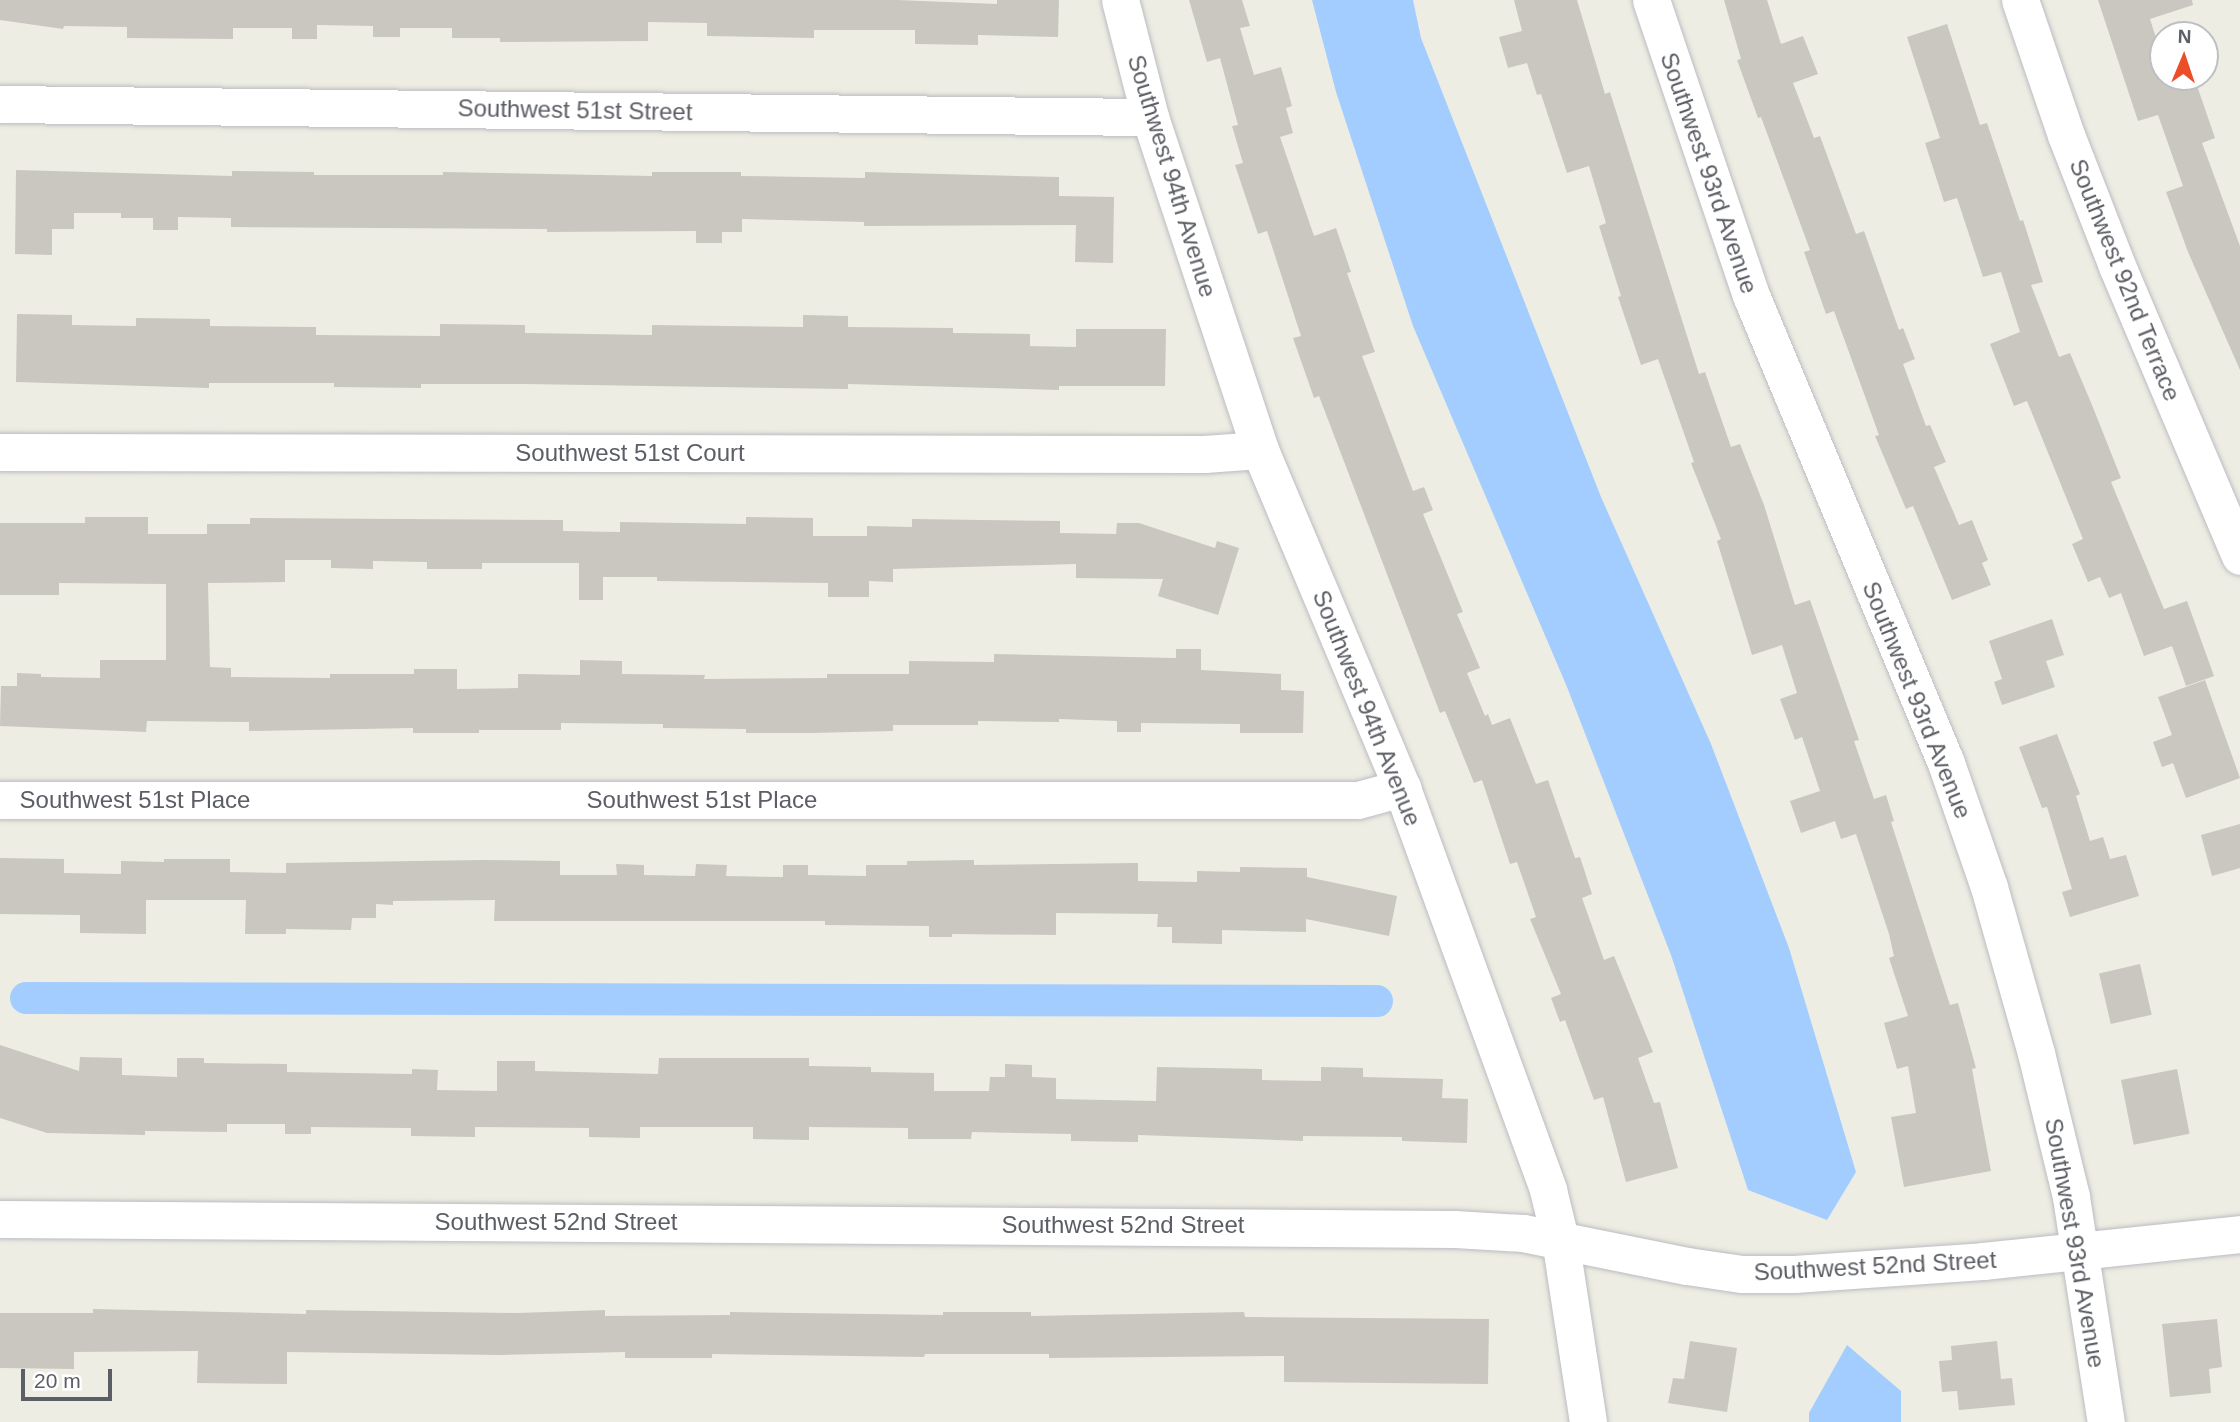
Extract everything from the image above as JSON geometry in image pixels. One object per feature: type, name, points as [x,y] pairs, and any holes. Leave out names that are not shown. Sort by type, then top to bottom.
[{"type":"street","name":"Southwest 94th Avenue","points":[[1120,0],[1150,117],[1260,450],[1402,788],[1548,1190],[1560,1239],[1588,1422]]},
{"type":"street","name":"Southwest 93rd Avenue","points":[[1651,0],[1680,94],[1750,293],[1946,763],[1985,874],[2040,1066],[2081,1252],[2106,1422]]},
{"type":"street","name":"Southwest 92nd Terrace","points":[[2020,0],[2066,135],[2103,230],[2240,556]]},
{"type":"street","name":"Southwest 51st Street","points":[[0,104],[1150,117]]},
{"type":"street","name":"Southwest 51st Court","points":[[0,452],[1204,454],[1260,450]]},
{"type":"street","name":"Southwest 51st Place","points":[[0,800],[1358,800],[1402,788]]},
{"type":"street","name":"Southwest 52nd Street","points":[[0,1219],[1455,1229],[1523,1233],[1687,1266],[1742,1274],[1890,1269],[2240,1234]]},
{"type":"water","points":[[1312,0],[1413,0],[1421,38],[1601,497],[1711,744],[1789,948],[1856,1172],[1827,1220],[1748,1190],[1671,955],[1567,687],[1413,326],[1336,92]]},
{"type":"water","points":[[1847,1345],[1901,1391],[1901,1422],[1809,1422],[1809,1413]]},
{"type":"building","points":[[0,0],[897,0],[997,4],[997,0],[1059,0],[1058,37],[978,35],[978,45],[915,44],[915,30],[814,30],[814,38],[707,36],[707,23],[648,22],[648,41],[500,42],[500,38],[452,38],[452,28],[400,28],[400,37],[373,37],[373,26],[317,25],[317,39],[292,39],[292,28],[233,28],[233,39],[127,38],[127,27],[64,26],[63,29],[0,20]]},
{"type":"building","points":[[1189,0],[1242,0],[1250,26],[1240,28],[1254,75],[1281,67],[1292,106],[1286,108],[1293,133],[1280,137],[1314,236],[1336,228],[1351,272],[1347,273],[1375,352],[1362,356],[1413,491],[1424,487],[1433,510],[1423,514],[1463,612],[1457,614],[1480,668],[1467,673],[1485,716],[1488,714],[1492,725],[1510,718],[1536,784],[1548,780],[1575,858],[1580,857],[1592,894],[1582,898],[1604,960],[1614,956],[1653,1052],[1638,1058],[1654,1103],[1660,1102],[1678,1168],[1626,1182],[1603,1097],[1594,1100],[1565,1020],[1560,1022],[1551,998],[1561,994],[1530,919],[1536,917],[1517,862],[1510,864],[1482,780],[1474,783],[1445,711],[1440,713],[1319,396],[1314,398],[1293,338],[1301,336],[1267,231],[1258,234],[1235,165],[1243,163],[1232,126],[1238,125],[1220,58],[1207,62]]},
{"type":"building","points":[[1514,0],[1577,0],[1605,94],[1610,92],[1699,374],[1705,372],[1731,447],[1740,444],[1764,505],[1795,605],[1810,600],[1859,740],[1854,741],[1874,799],[1886,795],[1894,821],[1891,822],[1950,1005],[1958,1003],[1976,1068],[1972,1069],[1991,1171],[1904,1187],[1891,1117],[1916,1113],[1908,1066],[1897,1069],[1884,1023],[1908,1016],[1889,958],[1894,956],[1889,934],[1856,834],[1841,839],[1835,821],[1801,833],[1790,801],[1820,791],[1802,737],[1795,740],[1780,699],[1797,693],[1782,645],[1752,655],[1717,541],[1721,539],[1691,463],[1694,462],[1658,359],[1641,365],[1618,297],[1621,296],[1599,226],[1606,223],[1589,166],[1567,173],[1541,94],[1537,95],[1527,63],[1508,68],[1499,37],[1522,31]]},
{"type":"building","points":[[1724,0],[1767,0],[1781,44],[1803,36],[1818,74],[1793,83],[1814,138],[1820,136],[1856,234],[1864,231],[1899,330],[1903,328],[1915,359],[1903,364],[1926,426],[1930,425],[1946,462],[1934,467],[1959,525],[1972,520],[1988,560],[1982,563],[1991,585],[1952,600],[1913,506],[1906,509],[1875,436],[1879,435],[1834,311],[1826,314],[1804,252],[1810,250],[1737,60],[1741,59]]},
{"type":"building","points":[[2098,0],[2192,0],[2193,5],[2149,21],[2149,91],[2199,91],[2215,138],[2202,143],[2240,246],[2240,370],[2188,252],[2166,192],[2183,186],[2158,115],[2138,121]]},
{"type":"building","points":[[1947,24],[1980,125],[1987,123],[2020,221],[2023,220],[2043,282],[2031,285],[2059,357],[2070,353],[2092,405],[2121,478],[2111,482],[2164,609],[2187,601],[2214,676],[2186,686],[2172,646],[2144,656],[2121,593],[2109,598],[2100,577],[2088,582],[2072,544],[2083,539],[2027,401],[2014,406],[1990,344],[2020,332],[2001,272],[1983,277],[1957,198],[1944,202],[1925,143],[1940,138],[1907,37]]},
{"type":"building","points":[[16,170],[232,176],[232,171],[314,172],[314,175],[443,175],[443,172],[652,176],[652,172],[741,172],[741,176],[865,178],[865,172],[1059,177],[1059,196],[1114,197],[1113,263],[1075,262],[1076,225],[864,226],[864,222],[742,219],[742,232],[722,232],[722,243],[696,243],[696,231],[547,232],[547,229],[231,227],[231,218],[178,217],[178,230],[153,230],[153,218],[121,218],[121,213],[74,213],[74,229],[52,229],[52,255],[15,254]]},
{"type":"building","points":[[17,314],[72,315],[72,325],[136,326],[136,318],[210,319],[210,326],[316,327],[316,335],[440,336],[440,324],[525,325],[525,333],[652,335],[652,325],[803,327],[803,315],[848,316],[848,327],[953,328],[953,333],[1030,334],[1030,346],[1076,347],[1076,329],[1166,329],[1165,386],[1059,386],[1059,390],[848,384],[848,389],[421,384],[421,388],[334,387],[334,383],[209,383],[209,388],[16,382]]},
{"type":"building","points":[[85,517],[148,517],[148,534],[207,534],[207,524],[250,524],[250,518],[563,520],[563,531],[620,532],[620,522],[746,524],[746,517],[813,518],[813,536],[867,536],[867,526],[912,527],[912,519],[1060,521],[1060,533],[1116,534],[1117,523],[1139,523],[1215,548],[1217,541],[1239,548],[1218,615],[1158,596],[1163,579],[1076,578],[1076,564],[893,569],[893,582],[869,581],[869,597],[828,597],[828,583],[657,581],[657,577],[603,577],[603,600],[579,600],[579,563],[482,563],[482,569],[427,569],[427,562],[373,561],[373,569],[331,568],[331,560],[285,560],[285,582],[208,583],[210,667],[231,668],[231,677],[330,678],[330,674],[414,674],[414,669],[457,669],[457,689],[518,688],[518,674],[580,675],[580,660],[622,661],[622,674],[705,675],[704,679],[827,678],[827,674],[909,674],[909,661],[994,662],[994,654],[1176,658],[1176,649],[1201,649],[1201,670],[1281,674],[1281,690],[1304,691],[1303,733],[1240,733],[1240,724],[1141,723],[1141,732],[1117,732],[1117,721],[1059,719],[1059,722],[978,721],[978,725],[893,725],[893,731],[812,733],[746,733],[746,729],[663,728],[663,724],[561,723],[561,730],[479,730],[479,733],[413,733],[413,728],[249,731],[249,722],[147,721],[146,732],[0,726],[1,686],[17,686],[17,673],[41,674],[41,677],[100,678],[100,660],[166,660],[166,584],[59,583],[59,595],[0,595],[0,523],[85,523]]},
{"type":"building","points":[[2052,619],[2064,655],[2046,661],[2055,687],[2002,705],[1994,682],[2002,679],[1989,641]]},
{"type":"building","points":[[2205,680],[2240,778],[2186,798],[2173,763],[2162,767],[2153,742],[2172,735],[2158,697]]},
{"type":"building","points":[[2057,734],[2080,794],[2076,796],[2090,841],[2103,837],[2110,859],[2126,855],[2139,896],[2070,917],[2062,892],[2072,889],[2047,807],[2042,808],[2019,747]]},
{"type":"building","points":[[2240,824],[2240,868],[2212,876],[2201,835]]},
{"type":"building","points":[[0,858],[64,859],[64,873],[121,874],[121,861],[164,862],[164,859],[230,859],[230,872],[286,873],[286,863],[481,860],[560,861],[560,875],[617,875],[616,864],[644,865],[644,875],[695,876],[696,864],[727,865],[726,876],[783,877],[783,865],[808,865],[808,875],[866,876],[866,865],[907,865],[907,861],[974,860],[974,865],[1138,863],[1138,881],[1197,882],[1197,871],[1240,872],[1240,867],[1307,868],[1307,877],[1397,896],[1389,936],[1306,919],[1306,932],[1222,930],[1222,944],[1172,943],[1172,927],[1157,927],[1158,914],[1056,913],[1056,935],[952,934],[952,937],[929,937],[929,926],[825,925],[825,921],[494,921],[495,900],[393,901],[393,905],[376,904],[376,918],[352,918],[351,930],[286,929],[286,934],[245,934],[246,900],[146,900],[146,934],[80,933],[80,915],[0,914]]},
{"type":"building","points":[[2140,964],[2152,1015],[2111,1024],[2099,973]]},
{"type":"building","points":[[0,1045],[79,1071],[80,1057],[122,1058],[122,1075],[177,1077],[177,1058],[204,1058],[204,1063],[287,1064],[287,1072],[412,1074],[412,1069],[438,1070],[437,1090],[497,1091],[497,1061],[535,1061],[535,1071],[658,1074],[659,1058],[809,1058],[809,1066],[871,1067],[871,1072],[934,1073],[934,1091],[989,1091],[990,1077],[1005,1077],[1005,1064],[1032,1065],[1032,1077],[1056,1078],[1056,1099],[1156,1101],[1157,1067],[1262,1069],[1262,1080],[1321,1081],[1321,1067],[1363,1068],[1363,1077],[1443,1079],[1442,1098],[1468,1099],[1467,1143],[1402,1141],[1402,1137],[1303,1136],[1303,1141],[1138,1135],[1138,1142],[1071,1141],[1071,1134],[972,1132],[971,1139],[908,1139],[908,1128],[809,1127],[809,1140],[753,1139],[753,1127],[640,1127],[640,1138],[589,1137],[589,1128],[475,1127],[475,1137],[411,1136],[411,1128],[311,1127],[311,1134],[285,1134],[285,1124],[227,1124],[227,1132],[145,1131],[145,1135],[47,1133],[0,1118]]},
{"type":"building","points":[[2177,1069],[2190,1134],[2134,1145],[2121,1080]]},
{"type":"building","points":[[93,1309],[306,1314],[306,1310],[517,1313],[605,1310],[605,1316],[730,1315],[730,1312],[943,1315],[943,1312],[1031,1312],[1031,1316],[1244,1312],[1245,1317],[1489,1319],[1488,1384],[1284,1382],[1284,1356],[1049,1358],[1049,1354],[925,1354],[924,1357],[712,1354],[712,1358],[625,1358],[625,1352],[500,1355],[287,1352],[287,1384],[197,1383],[198,1351],[74,1352],[74,1369],[0,1368],[0,1313],[93,1313]]},
{"type":"building","points":[[2217,1319],[2222,1367],[2209,1369],[2211,1393],[2170,1397],[2162,1324]]},
{"type":"building","points":[[1690,1341],[1737,1348],[1727,1412],[1668,1403],[1673,1378],[1684,1379]]},
{"type":"building","points":[[1997,1341],[2001,1379],[2012,1378],[2015,1405],[1959,1410],[1957,1391],[1942,1392],[1939,1361],[1952,1360],[1951,1346]]},
{"type":"waterway","points":[[26,998],[1377,1001]]}]
